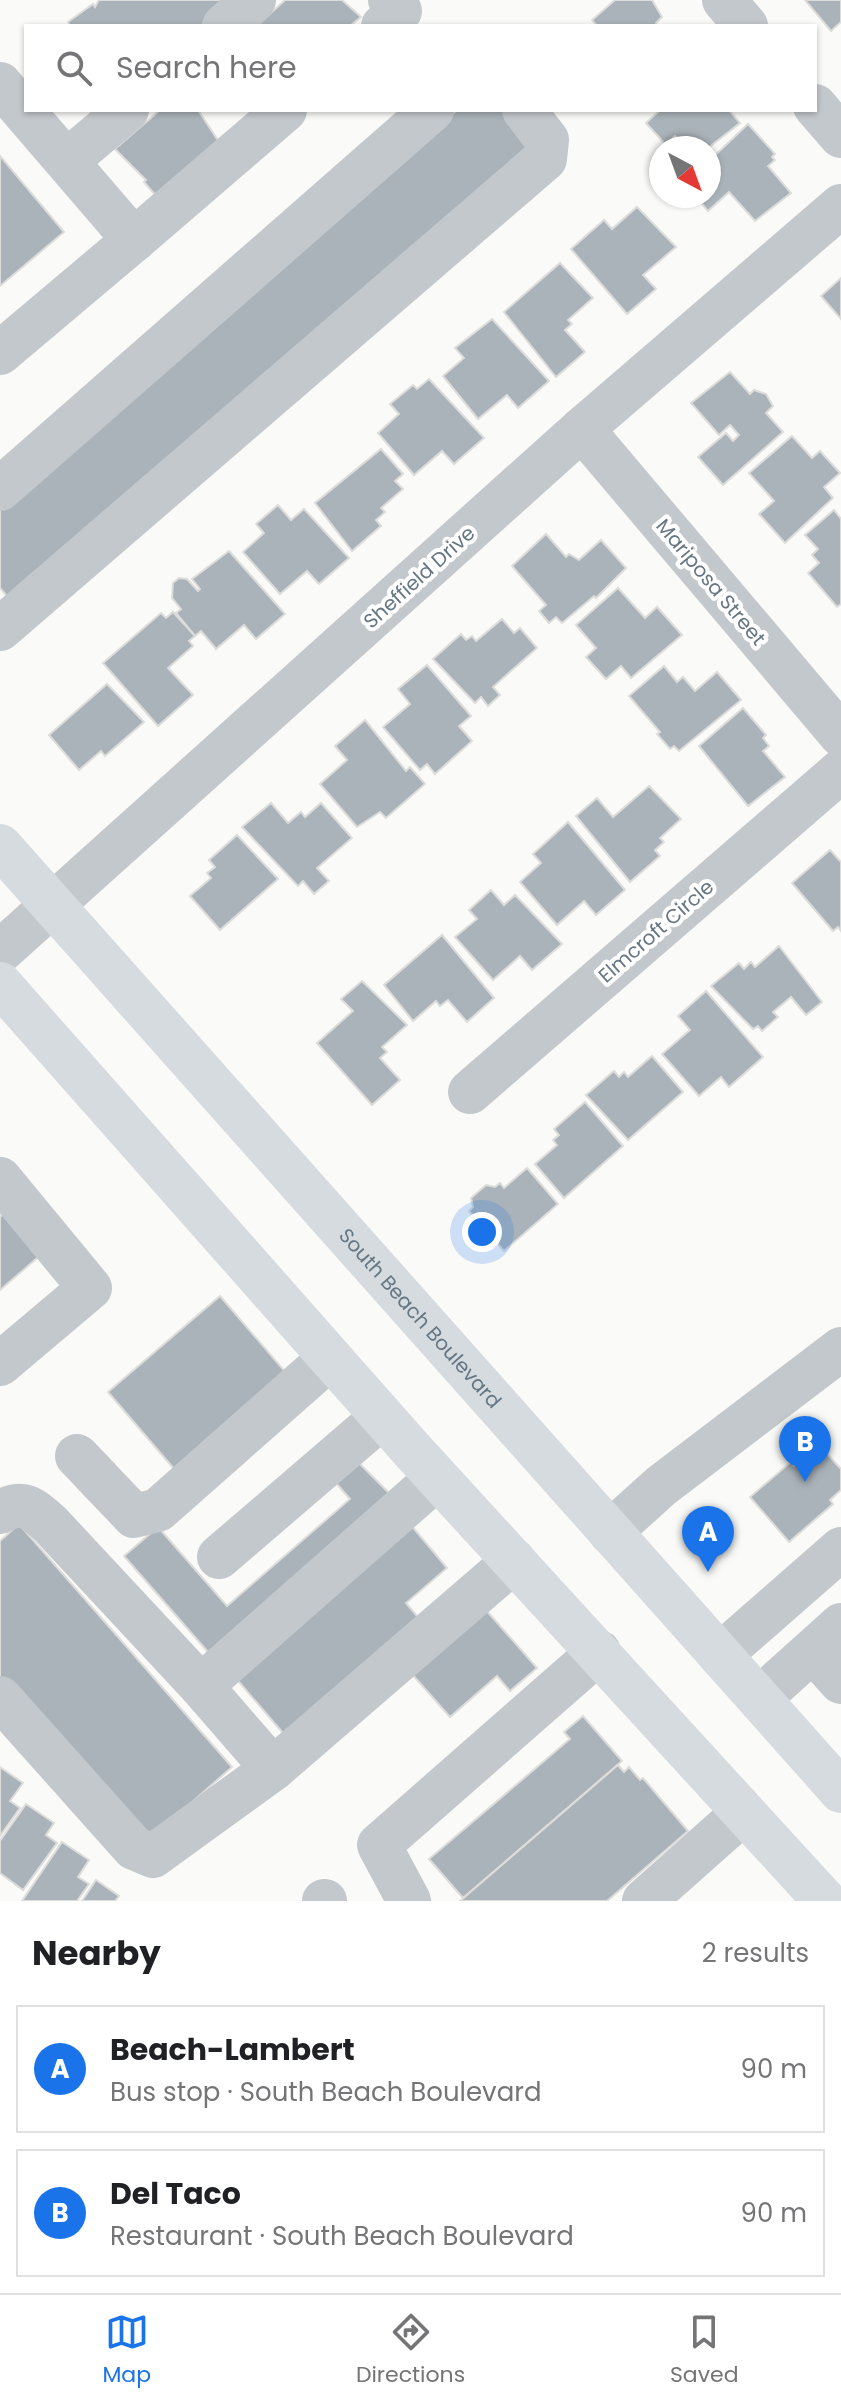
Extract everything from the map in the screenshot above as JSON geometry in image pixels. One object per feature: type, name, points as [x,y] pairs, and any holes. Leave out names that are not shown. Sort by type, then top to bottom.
[{"type":"main road","name":"South Beach Boulevard","points":[[0,846],[720,1655],[838,1783]]},
{"type":"main road","points":[[0,984],[382,1417],[825,1901]]},
{"type":"main road","points":[[835,1901],[841,1896]]},
{"type":"street","points":[[226,24],[254,0]]},
{"type":"street","points":[[385,24],[400,11],[390,0]]},
{"type":"street","points":[[724,0],[744,24]]},
{"type":"street","points":[[0,84],[24,112]]},
{"type":"street","points":[[817,108],[841,136]]},
{"type":"street","points":[[24,112],[134,240]]},
{"type":"street","points":[[67,161],[125,112]]},
{"type":"street","points":[[0,353],[283,112]]},
{"type":"street","points":[[0,489],[430,112]]},
{"type":"street","points":[[0,629],[545,159],[547,140],[526,112]]},
{"type":"street","name":"Sheffield Drive","points":[[0,952],[582,429],[841,206]]},
{"type":"street","name":"Mariposa Street","points":[[582,429],[841,735]]},
{"type":"street","name":"Elmcroft Circle","points":[[470,1092],[841,771]]},
{"type":"street","points":[[0,1179],[90,1288],[0,1364]]},
{"type":"street","points":[[610,1532],[661,1486],[841,1349]]},
{"type":"street","points":[[77,1456],[134,1516],[158,1510],[330,1358]]},
{"type":"street","points":[[219,1557],[382,1417]]},
{"type":"street","points":[[201,1686],[437,1478]]},
{"type":"street","points":[[0,1512],[13,1504],[29,1506],[201,1686],[273,1769]]},
{"type":"street","points":[[720,1655],[841,1549]]},
{"type":"street","points":[[0,1698],[134,1848],[153,1856],[167,1849],[273,1769],[514,1561]]},
{"type":"street","points":[[409,1901],[379,1845],[599,1652]]},
{"type":"street","points":[[760,1698],[832,1653]]},
{"type":"street","points":[[644,1901],[743,1813]]},
{"type":"building","points":[[99,0],[231,0],[203,24],[69,24],[93,4],[95,7]]},
{"type":"building","points":[[285,0],[342,0],[361,17],[352,24],[259,24]]},
{"type":"building","points":[[615,0],[652,0],[662,17],[657,24],[595,24],[592,20]]},
{"type":"building","points":[[805,0],[841,0],[841,22],[831,31]]},
{"type":"building","points":[[158,112],[199,112],[219,142],[157,197],[144,182],[146,180],[115,149]]},
{"type":"building","points":[[455,112],[505,112],[536,147],[12,602],[0,588],[0,507]]},
{"type":"building","points":[[658,112],[731,112],[740,123],[721,138],[658,136],[646,123]]},
{"type":"building","points":[[748,124],[775,154],[772,157],[775,160],[768,166],[791,193],[755,221],[729,192],[721,199],[721,150]]},
{"type":"building","points":[[0,156],[64,232],[0,286]]},
{"type":"building","points":[[637,207],[676,247],[643,275],[656,289],[627,314],[571,249],[604,220],[612,229]]},
{"type":"building","points":[[560,263],[593,298],[568,320],[572,324],[565,330],[585,352],[556,377],[504,312]]},
{"type":"building","points":[[841,278],[841,319],[821,296]]},
{"type":"building","points":[[492,319],[549,381],[518,408],[507,395],[478,419],[443,376],[464,358],[455,348]]},
{"type":"building","points":[[730,372],[750,394],[754,390],[766,394],[773,406],[766,413],[783,432],[723,485],[698,457],[726,433],[733,441],[739,435],[730,425],[719,435],[691,403]]},
{"type":"building","points":[[429,379],[484,438],[454,464],[442,451],[414,475],[378,433],[399,414],[390,404],[413,385],[417,389]]},
{"type":"building","points":[[792,436],[812,458],[820,451],[840,473],[824,487],[833,498],[785,543],[759,514],[774,501],[749,473]]},
{"type":"building","points":[[381,449],[403,474],[395,481],[403,489],[381,508],[385,512],[376,520],[381,526],[352,551],[315,503]]},
{"type":"building","points":[[278,505],[291,520],[304,509],[349,558],[319,584],[307,571],[280,594],[243,552],[264,533],[256,524]]},
{"type":"building","points":[[834,510],[841,519],[841,604],[837,607],[808,573],[819,563],[812,555],[818,549],[805,535]]},
{"type":"building","points":[[546,534],[566,557],[569,554],[579,560],[601,540],[626,568],[596,598],[594,596],[562,623],[556,617],[549,623],[539,611],[546,605],[512,566]]},
{"type":"building","points":[[229,551],[285,614],[256,639],[244,625],[216,649],[201,631],[195,636],[176,613],[181,609],[172,598],[173,583],[179,578],[187,579],[198,591],[200,589],[192,579]]},
{"type":"building","points":[[618,588],[645,618],[657,607],[682,635],[631,678],[621,666],[606,679],[586,657],[596,648],[576,625]]},
{"type":"building","points":[[173,612],[195,636],[189,641],[193,646],[168,668],[193,695],[158,726],[103,663],[161,613],[166,618]]},
{"type":"building","points":[[502,619],[514,633],[520,628],[537,648],[493,687],[500,695],[488,706],[481,697],[475,703],[433,659],[461,634],[466,640],[472,636],[476,641]]},
{"type":"building","points":[[427,665],[471,716],[459,726],[472,741],[435,774],[427,764],[420,770],[383,727],[410,704],[398,689]]},
{"type":"building","points":[[664,666],[677,682],[683,677],[695,691],[717,672],[741,700],[679,751],[674,746],[670,749],[657,734],[660,732],[629,696]]},
{"type":"building","points":[[107,684],[144,722],[105,756],[101,751],[79,770],[49,735]]},
{"type":"building","points":[[743,708],[766,735],[763,738],[769,746],[763,751],[785,777],[748,806],[699,746]]},
{"type":"building","points":[[365,720],[406,771],[410,767],[425,784],[386,818],[380,812],[357,827],[320,784],[347,760],[335,746]]},
{"type":"building","points":[[649,786],[681,819],[660,838],[664,842],[655,850],[660,856],[630,882],[576,816],[597,798],[613,817]]},
{"type":"building","points":[[271,803],[288,823],[301,812],[305,817],[321,803],[352,838],[317,868],[329,881],[314,894],[303,881],[298,886],[242,827]]},
{"type":"building","points":[[568,822],[625,890],[596,915],[584,901],[557,925],[520,882],[541,863],[533,854]]},
{"type":"building","points":[[237,835],[278,879],[220,930],[190,896],[211,878],[207,873],[215,867],[209,860]]},
{"type":"building","points":[[830,850],[841,862],[841,931],[838,927],[833,931],[792,883]]},
{"type":"building","points":[[491,890],[504,905],[515,895],[562,944],[532,970],[520,956],[493,980],[455,937],[477,919],[469,910]]},
{"type":"building","points":[[442,935],[494,998],[467,1022],[448,1000],[440,1006],[436,1001],[413,1021],[384,985]]},
{"type":"building","points":[[779,946],[822,1002],[806,1015],[791,997],[773,1012],[778,1017],[762,1031],[758,1026],[753,1029],[711,986],[739,963],[744,969],[751,962],[755,967]]},
{"type":"building","points":[[362,981],[407,1025],[382,1047],[387,1052],[380,1058],[400,1080],[372,1105],[317,1043],[353,1011],[341,999]]},
{"type":"building","points":[[706,991],[763,1057],[729,1087],[721,1077],[699,1096],[662,1054],[690,1030],[678,1016]]},
{"type":"building","points":[[652,1056],[683,1092],[628,1140],[586,1095],[614,1071],[619,1077],[624,1072],[628,1077]]},
{"type":"building","points":[[585,1102],[623,1146],[564,1198],[535,1164],[557,1145],[553,1140],[559,1135],[554,1129]]},
{"type":"building","points":[[527,1168],[558,1204],[504,1251],[469,1211],[473,1207],[471,1198],[486,1185],[495,1187],[500,1183],[504,1188]]},
{"type":"building","points":[[7,1211],[43,1253],[0,1290],[0,1217]]},
{"type":"building","points":[[220,1296],[293,1381],[181,1477],[108,1392]]},
{"type":"building","points":[[819,1445],[841,1469],[841,1490],[830,1500],[833,1504],[789,1542],[750,1497],[791,1462],[794,1466]]},
{"type":"building","points":[[359,1463],[389,1493],[215,1660],[124,1556],[158,1527],[227,1606],[350,1499],[336,1483]]},
{"type":"building","points":[[19,1524],[232,1767],[143,1845],[0,1681],[0,1541]]},
{"type":"building","points":[[410,1524],[447,1568],[406,1603],[423,1623],[288,1739],[234,1676]]},
{"type":"building","points":[[485,1609],[537,1668],[510,1691],[497,1676],[450,1717],[411,1673]]},
{"type":"building","points":[[583,1716],[622,1761],[463,1898],[429,1859],[570,1739],[564,1732]]},
{"type":"building","points":[[618,1765],[624,1772],[629,1767],[640,1780],[643,1778],[688,1831],[607,1901],[460,1901]]},
{"type":"building","points":[[0,1767],[23,1783],[10,1801],[20,1808],[0,1836]]},
{"type":"building","points":[[26,1804],[54,1823],[46,1835],[57,1843],[23,1890],[0,1873],[0,1841]]},
{"type":"building","points":[[62,1842],[89,1860],[78,1877],[89,1884],[77,1901],[22,1901]]},
{"type":"building","points":[[96,1880],[119,1896],[115,1901],[82,1901]]},
{"type":"place","name":"Del Taco","points":[[805,1482]]},
{"type":"place","name":"Beach-Lambert","points":[[708,1572]]}]
